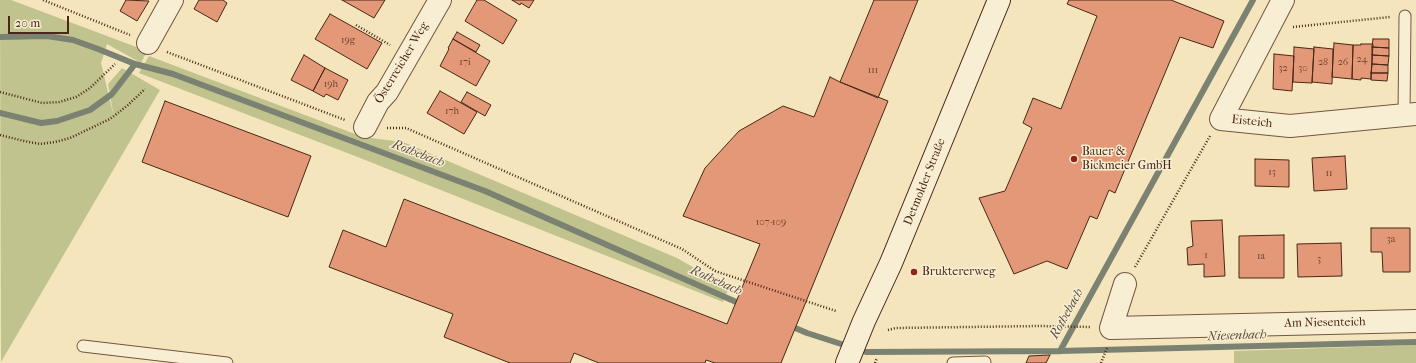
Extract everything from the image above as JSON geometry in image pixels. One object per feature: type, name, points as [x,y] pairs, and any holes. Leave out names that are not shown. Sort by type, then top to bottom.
[{"type":"street","points":[[140,40],[172,0]]},
{"type":"street","name":"Österreicher Weg","points":[[365,127],[378,102],[387,92],[440,0]]},
{"type":"street","name":"Detmolder Straße","points":[[851,353],[891,263],[999,0]]},
{"type":"street","name":"Eisteich","points":[[1283,0],[1221,118],[1290,126],[1410,115]]},
{"type":"street","name":"Am Niesenteich","points":[[1125,284],[1111,328],[1416,321]]},
{"type":"lane","points":[[1405,16],[1410,115]]},
{"type":"lane","points":[[83,346],[227,363]]},
{"type":"lane","points":[[953,363],[985,362]]},
{"type":"path","points":[[43,0],[140,40]]},
{"type":"path","points":[[1268,30],[1405,16]]},
{"type":"path","points":[[356,25],[408,55]]},
{"type":"path","points":[[168,53],[365,127],[406,128],[682,249],[715,271],[836,311]]},
{"type":"path","points":[[0,92],[42,103],[59,102],[76,97],[90,88],[115,64]]},
{"type":"path","points":[[0,134],[24,142],[40,144],[70,138],[110,119],[145,89]]},
{"type":"path","points":[[1125,284],[1221,118]]},
{"type":"path","points":[[888,330],[896,328],[1039,326],[1091,327]]},
{"type":"path","points":[[1101,363],[1104,359],[1108,343]]},
{"type":"path","points":[[875,363],[877,358]]},
{"type":"green space","points":[[0,0],[11,0],[147,51],[141,63],[107,44],[101,63],[114,117],[108,84],[122,68],[160,90],[1,362]]},
{"type":"green space","points":[[149,56],[363,137],[403,142],[677,258],[710,277],[730,285],[723,302],[355,156],[139,73]]},
{"type":"green space","points":[[1416,345],[1416,363],[1234,363],[1234,351]]},
{"type":"building","points":[[126,0],[149,1],[137,21],[120,11]]},
{"type":"building","points":[[199,0],[223,0],[227,3],[217,22],[194,9]]},
{"type":"building","points":[[342,0],[385,0],[374,18]]},
{"type":"building","points":[[477,0],[484,0],[517,20],[503,44],[465,21]]},
{"type":"building","points":[[512,0],[534,0],[529,8]]},
{"type":"building","points":[[874,0],[918,0],[878,98],[840,82]]},
{"type":"building","name":"Bauer & Bickmeier GmbH","points":[[1069,0],[1171,0],[1224,21],[1213,48],[1180,37],[1115,193],[1109,190],[1097,219],[1090,216],[1067,269],[1047,261],[1014,274],[979,198],[1005,191],[1032,128],[1023,123],[1033,98],[1061,109],[1097,16],[1067,4]]},
{"type":"building","points":[[330,14],[382,43],[367,69],[315,39]]},
{"type":"building","points":[[457,32],[480,45],[476,52],[453,39]]},
{"type":"building","points":[[453,39],[490,61],[476,86],[440,66]]},
{"type":"building","points":[[1373,39],[1389,39],[1389,48],[1372,47]]},
{"type":"building","points":[[1334,43],[1353,45],[1352,79],[1332,77]]},
{"type":"building","points":[[1373,44],[1371,79],[1352,79],[1353,45]]},
{"type":"building","points":[[1294,47],[1314,49],[1312,83],[1293,82]]},
{"type":"building","points":[[1314,47],[1333,49],[1332,84],[1312,82]]},
{"type":"building","points":[[1372,47],[1389,48],[1389,56],[1372,55]]},
{"type":"building","points":[[1274,54],[1294,56],[1292,91],[1273,89]]},
{"type":"building","points":[[304,55],[325,68],[313,91],[291,80]]},
{"type":"building","points":[[1372,55],[1389,56],[1388,65],[1372,64]]},
{"type":"building","points":[[1372,64],[1388,65],[1388,73],[1371,73]]},
{"type":"building","points":[[325,68],[348,80],[338,100],[326,94],[324,97],[313,91]]},
{"type":"building","points":[[1371,73],[1388,73],[1387,81],[1371,80]]},
{"type":"building","points":[[830,77],[888,101],[781,363],[715,363],[706,360],[705,363],[599,363],[574,353],[570,363],[510,363],[444,337],[453,314],[329,267],[343,230],[386,247],[404,199],[727,324],[760,244],[683,216],[705,168],[739,131],[783,106],[814,117]]},
{"type":"building","points":[[440,91],[477,112],[464,134],[427,113]]},
{"type":"building","points":[[467,92],[491,105],[485,116],[461,102]]},
{"type":"building","points":[[165,101],[311,156],[288,217],[142,162]]},
{"type":"building","points":[[1345,156],[1347,189],[1314,191],[1312,158]]},
{"type":"building","points":[[1255,159],[1289,160],[1289,187],[1255,186]]},
{"type":"building","points":[[1222,220],[1225,276],[1204,277],[1204,264],[1188,265],[1187,248],[1193,246],[1191,221]]},
{"type":"building","points":[[1371,228],[1410,228],[1410,272],[1383,272],[1382,252],[1371,252]]},
{"type":"building","points":[[1284,235],[1284,278],[1239,278],[1239,236]]},
{"type":"building","points":[[1341,243],[1342,276],[1298,277],[1297,244]]},
{"type":"building","points":[[1050,355],[1046,363],[1026,363],[1029,356]]},
{"type":"waterway","name":"Rothebach","points":[[1060,351],[1253,0]]},
{"type":"waterway","name":"Rothebach","points":[[0,37],[47,36],[73,40],[135,64],[173,74],[485,191],[743,305]]},
{"type":"waterway","points":[[0,113],[41,123],[57,121],[90,110],[112,94],[135,64]]},
{"type":"waterway","name":"Niesenbach","points":[[788,325],[807,333],[866,352],[1060,351],[1416,342]]},
{"type":"place","name":"Bauer & Bickmeier GmbH","points":[[1074,159]]},
{"type":"place","name":"Bruktererweg","points":[[914,272]]}]
